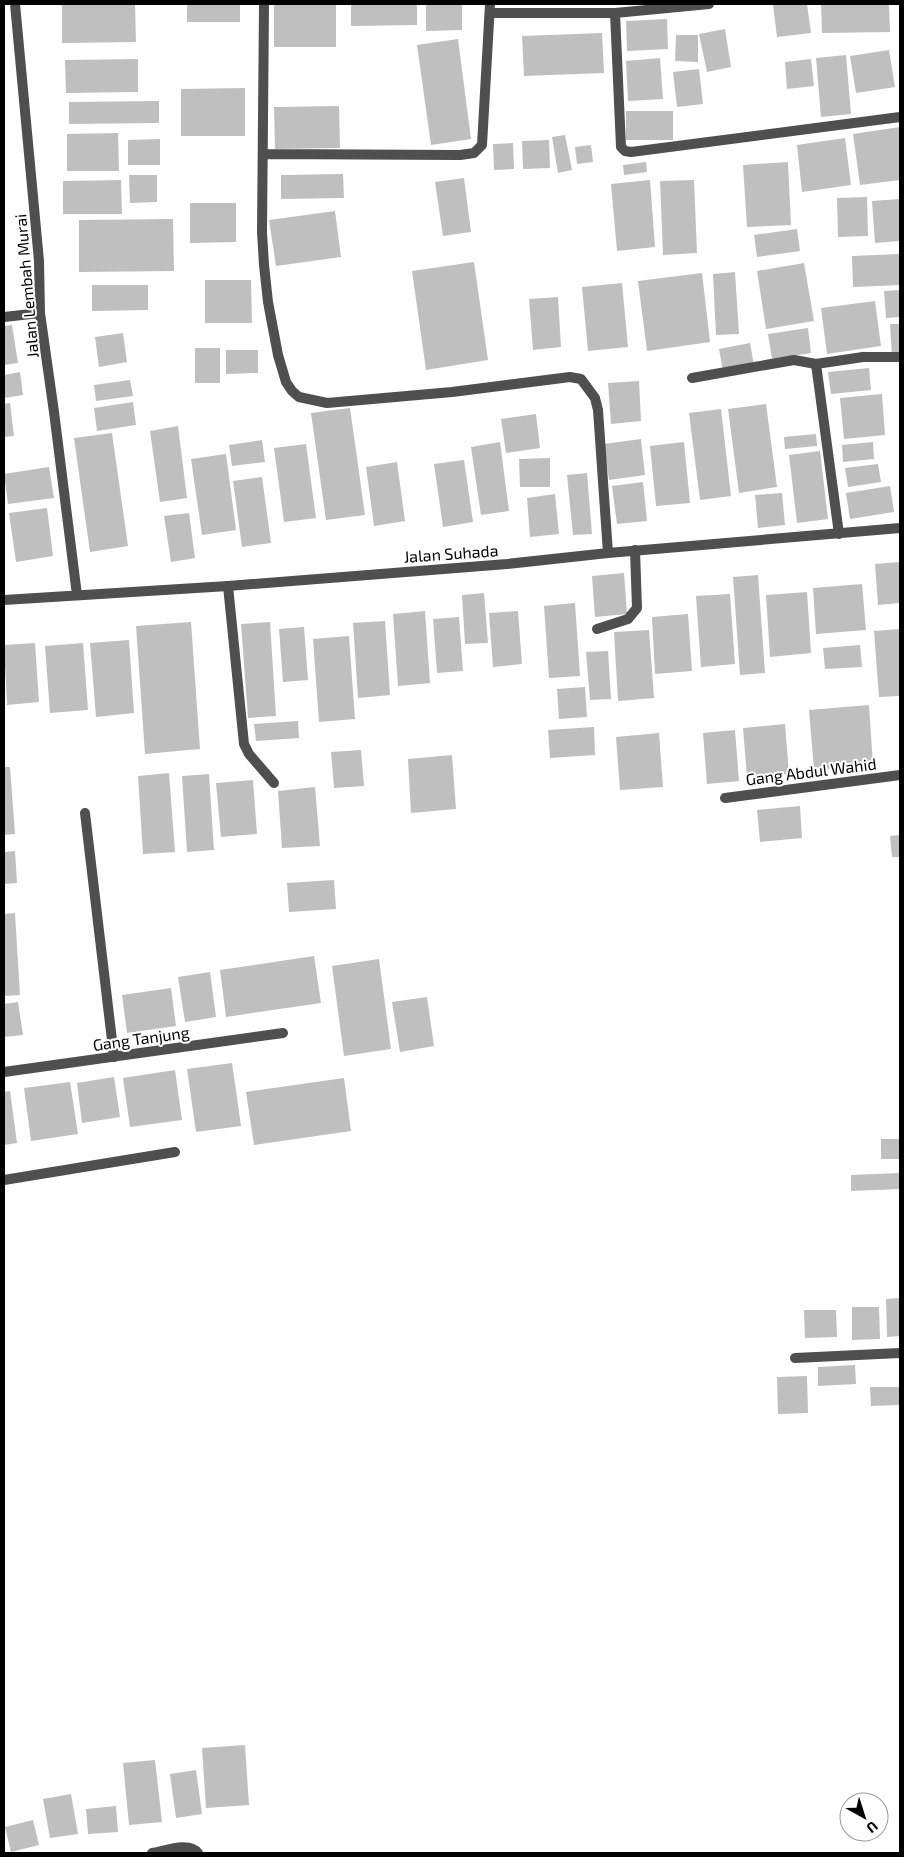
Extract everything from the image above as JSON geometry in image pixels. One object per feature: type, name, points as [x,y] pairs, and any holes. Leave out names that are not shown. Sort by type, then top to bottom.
[{"type":"street","name":"Jalan Lembah Murai","points":[[15,4],[39,261],[40,313],[76,595]]},
{"type":"street","points":[[264,4],[262,232],[268,302],[278,355],[286,382],[292,390],[304,399],[327,403],[452,392],[570,377],[580,379],[596,398],[598,410],[608,553]]},
{"type":"street","points":[[263,154],[460,155],[474,153],[482,145],[491,8],[615,13],[708,4]]},
{"type":"street","points":[[615,13],[621,147],[625,151],[631,152],[900,117]]},
{"type":"street","points":[[4,317],[40,313]]},
{"type":"street","points":[[692,378],[794,360],[816,364],[863,357],[900,358]]},
{"type":"street","points":[[816,364],[839,534]]},
{"type":"street","name":"Jalan Suhada","points":[[4,600],[228,586],[507,564],[635,550],[900,528]]},
{"type":"street","points":[[597,629],[628,618],[637,608],[635,550]]},
{"type":"street","points":[[228,586],[244,744],[249,754],[274,783]]},
{"type":"street","name":"Gang Abdul Wahid","points":[[725,798],[900,775]]},
{"type":"street","points":[[85,812],[114,1057]]},
{"type":"street","name":"Gang Tanjung","points":[[4,1072],[283,1033]]},
{"type":"street","points":[[4,1180],[175,1152]]},
{"type":"street","points":[[795,1358],[900,1353]]},
{"type":"street","points":[[152,1853],[185,1847],[196,1850],[198,1853]]},
{"type":"building","points":[[62,4],[135,4],[136,42],[62,43]]},
{"type":"building","points":[[187,4],[240,4],[240,22],[187,22]]},
{"type":"building","points":[[274,4],[336,4],[336,47],[274,47]]},
{"type":"building","points":[[351,4],[417,4],[417,25],[351,26]]},
{"type":"building","points":[[426,4],[462,4],[462,30],[426,31]]},
{"type":"building","points":[[807,4],[811,33],[777,37],[773,5]]},
{"type":"building","points":[[821,4],[889,4],[890,32],[822,33]]},
{"type":"building","points":[[667,19],[668,49],[627,51],[626,21]]},
{"type":"building","points":[[725,29],[731,67],[707,72],[699,34]]},
{"type":"building","points":[[602,33],[604,73],[524,76],[522,36]]},
{"type":"building","points":[[676,35],[698,35],[698,62],[675,61]]},
{"type":"building","points":[[458,39],[471,139],[431,145],[417,45]]},
{"type":"building","points":[[889,50],[895,87],[856,93],[850,56]]},
{"type":"building","points":[[846,55],[851,114],[821,117],[816,58]]},
{"type":"building","points":[[660,58],[663,99],[628,101],[626,61]]},
{"type":"building","points":[[138,59],[138,92],[66,93],[65,60]]},
{"type":"building","points":[[811,59],[814,86],[787,89],[785,62]]},
{"type":"building","points":[[699,69],[703,104],[677,107],[673,72]]},
{"type":"building","points":[[245,88],[245,136],[181,136],[181,89]]},
{"type":"building","points":[[159,101],[159,123],[69,124],[69,102]]},
{"type":"building","points":[[339,106],[340,148],[275,149],[274,107]]},
{"type":"building","points":[[626,111],[673,111],[673,140],[626,140]]},
{"type":"building","points":[[900,127],[900,180],[860,185],[853,134]]},
{"type":"building","points":[[118,133],[119,171],[67,171],[67,134]]},
{"type":"building","points":[[565,135],[572,170],[558,173],[552,137]]},
{"type":"building","points":[[845,138],[851,185],[802,192],[797,145]]},
{"type":"building","points":[[160,139],[160,165],[128,165],[128,140]]},
{"type":"building","points":[[549,140],[550,168],[523,169],[522,141]]},
{"type":"building","points":[[513,143],[514,169],[494,170],[493,144]]},
{"type":"building","points":[[591,145],[593,162],[577,164],[575,147]]},
{"type":"building","points":[[646,162],[647,172],[624,175],[623,165]]},
{"type":"building","points":[[788,162],[791,225],[747,227],[743,165]]},
{"type":"building","points":[[343,174],[344,198],[281,199],[281,175]]},
{"type":"building","points":[[129,175],[157,175],[157,202],[130,203]]},
{"type":"building","points":[[464,178],[471,232],[443,236],[435,182]]},
{"type":"building","points":[[121,180],[122,214],[63,214],[63,181]]},
{"type":"building","points":[[650,180],[655,247],[617,251],[611,184]]},
{"type":"building","points":[[694,180],[697,253],[663,255],[660,181]]},
{"type":"building","points":[[867,197],[868,236],[838,237],[837,198]]},
{"type":"building","points":[[900,199],[900,241],[875,243],[872,201]]},
{"type":"building","points":[[190,203],[236,203],[236,242],[190,243]]},
{"type":"building","points":[[335,211],[341,257],[276,266],[269,220]]},
{"type":"building","points":[[173,219],[174,271],[79,272],[79,220]]},
{"type":"building","points":[[797,229],[800,251],[757,257],[754,235]]},
{"type":"building","points":[[900,254],[900,285],[853,287],[852,256]]},
{"type":"building","points":[[474,262],[488,360],[426,370],[412,271]]},
{"type":"building","points":[[804,263],[814,321],[766,329],[757,271]]},
{"type":"building","points":[[735,272],[739,334],[716,335],[713,274]]},
{"type":"building","points":[[702,273],[710,342],[647,351],[638,281]]},
{"type":"building","points":[[205,280],[251,280],[252,323],[205,323]]},
{"type":"building","points":[[622,283],[628,347],[588,351],[582,287]]},
{"type":"building","points":[[92,285],[148,285],[148,310],[92,311]]},
{"type":"building","points":[[900,290],[900,317],[886,318],[884,291]]},
{"type":"building","points":[[558,297],[561,347],[533,350],[529,299]]},
{"type":"building","points":[[875,301],[881,346],[827,354],[821,308]]},
{"type":"building","points":[[890,324],[900,324],[900,356],[892,356]]},
{"type":"building","points":[[12,325],[18,363],[4,365],[4,326]]},
{"type":"building","points":[[808,328],[811,353],[772,359],[768,334]]},
{"type":"building","points":[[123,333],[127,362],[99,367],[95,337]]},
{"type":"building","points":[[750,343],[754,365],[723,371],[719,349]]},
{"type":"building","points":[[195,348],[220,348],[220,383],[195,383]]},
{"type":"building","points":[[226,350],[258,350],[258,373],[226,374]]},
{"type":"building","points":[[869,368],[871,390],[831,394],[828,372]]},
{"type":"building","points":[[20,372],[23,395],[4,398],[4,375]]},
{"type":"building","points":[[130,380],[133,396],[96,401],[94,385]]},
{"type":"building","points":[[639,381],[641,421],[611,424],[608,383]]},
{"type":"building","points":[[882,394],[885,435],[844,439],[840,398]]},
{"type":"building","points":[[133,402],[136,425],[97,431],[94,408]]},
{"type":"building","points":[[10,403],[14,436],[4,437],[4,404]]},
{"type":"building","points":[[766,404],[777,487],[739,493],[728,409]]},
{"type":"building","points":[[350,408],[365,515],[326,520],[311,413]]},
{"type":"building","points":[[721,409],[731,496],[700,500],[689,413]]},
{"type":"building","points":[[536,414],[540,448],[506,453],[501,419]]},
{"type":"building","points":[[178,426],[187,498],[160,502],[150,431]]},
{"type":"building","points":[[112,433],[128,546],[90,552],[74,438]]},
{"type":"building","points":[[816,434],[817,446],[785,449],[784,437]]},
{"type":"building","points":[[641,439],[645,475],[609,480],[604,444]]},
{"type":"building","points":[[262,440],[265,462],[232,466],[229,445]]},
{"type":"building","points":[[500,442],[509,511],[481,515],[471,447]]},
{"type":"building","points":[[684,442],[690,503],[656,506],[650,446]]},
{"type":"building","points":[[873,442],[874,459],[843,462],[842,445]]},
{"type":"building","points":[[306,444],[316,518],[284,522],[274,448]]},
{"type":"building","points":[[820,451],[828,519],[797,523],[789,455]]},
{"type":"building","points":[[226,454],[236,530],[202,535],[191,459]]},
{"type":"building","points":[[550,458],[550,487],[520,487],[519,459]]},
{"type":"building","points":[[464,460],[473,522],[443,527],[434,464]]},
{"type":"building","points":[[397,462],[405,521],[374,526],[366,467]]},
{"type":"building","points":[[878,464],[881,482],[848,487],[845,468]]},
{"type":"building","points":[[49,467],[54,498],[8,504],[4,474]]},
{"type":"building","points":[[587,473],[592,534],[573,535],[567,475]]},
{"type":"building","points":[[262,477],[271,543],[242,547],[233,481]]},
{"type":"building","points":[[643,482],[647,521],[617,524],[612,486]]},
{"type":"building","points":[[890,486],[894,512],[850,519],[846,493]]},
{"type":"building","points":[[782,493],[785,525],[758,528],[755,495]]},
{"type":"building","points":[[555,494],[559,534],[530,537],[527,498]]},
{"type":"building","points":[[47,508],[53,556],[16,562],[9,513]]},
{"type":"building","points":[[189,513],[195,558],[171,562],[164,516]]},
{"type":"building","points":[[900,562],[900,603],[878,605],[875,564]]},
{"type":"building","points":[[624,573],[627,614],[595,617],[592,576]]},
{"type":"building","points":[[758,575],[765,673],[740,675],[733,577]]},
{"type":"building","points":[[862,584],[866,630],[816,634],[813,588]]},
{"type":"building","points":[[807,592],[811,653],[770,657],[766,595]]},
{"type":"building","points":[[484,593],[488,643],[465,644],[462,595]]},
{"type":"building","points":[[730,594],[735,664],[701,667],[696,596]]},
{"type":"building","points":[[575,603],[580,676],[549,678],[544,606]]},
{"type":"building","points":[[425,611],[430,683],[398,686],[393,614]]},
{"type":"building","points":[[518,611],[522,664],[493,667],[489,613]]},
{"type":"building","points":[[688,614],[692,671],[655,674],[652,617]]},
{"type":"building","points":[[459,617],[463,671],[437,673],[433,619]]},
{"type":"building","points":[[385,621],[390,695],[358,698],[353,623]]},
{"type":"building","points":[[191,622],[200,749],[145,754],[136,626]]},
{"type":"building","points":[[270,622],[276,716],[248,718],[241,624]]},
{"type":"building","points":[[304,627],[308,680],[283,682],[279,629]]},
{"type":"building","points":[[900,629],[900,696],[879,697],[874,631]]},
{"type":"building","points":[[649,630],[654,698],[618,701],[614,632]]},
{"type":"building","points":[[349,636],[355,719],[319,722],[313,639]]},
{"type":"building","points":[[129,640],[134,713],[96,717],[90,643]]},
{"type":"building","points":[[35,643],[39,702],[7,705],[4,645]]},
{"type":"building","points":[[83,643],[88,710],[50,713],[45,646]]},
{"type":"building","points":[[860,645],[862,667],[825,669],[823,648]]},
{"type":"building","points":[[608,651],[611,699],[590,700],[586,652]]},
{"type":"building","points":[[585,687],[587,717],[559,719],[557,689]]},
{"type":"building","points":[[869,705],[873,765],[814,770],[809,710]]},
{"type":"building","points":[[298,721],[299,738],[256,741],[254,724]]},
{"type":"building","points":[[785,724],[789,774],[747,777],[743,728]]},
{"type":"building","points":[[594,727],[595,755],[550,758],[548,730]]},
{"type":"building","points":[[735,730],[739,781],[707,784],[703,733]]},
{"type":"building","points":[[659,733],[663,787],[620,790],[616,737]]},
{"type":"building","points":[[361,750],[364,786],[334,788],[331,752]]},
{"type":"building","points":[[452,755],[456,809],[411,813],[408,759]]},
{"type":"building","points":[[4,767],[10,767],[15,834],[4,835]]},
{"type":"building","points":[[169,773],[175,852],[143,854],[138,776]]},
{"type":"building","points":[[209,774],[214,850],[187,852],[182,776]]},
{"type":"building","points":[[253,780],[257,834],[221,837],[216,783]]},
{"type":"building","points":[[315,787],[320,846],[282,848],[278,791]]},
{"type":"building","points":[[800,806],[802,838],[760,842],[757,810]]},
{"type":"building","points":[[900,835],[900,857],[892,857],[890,836]]},
{"type":"building","points":[[15,851],[17,883],[4,884],[4,852]]},
{"type":"building","points":[[334,880],[336,909],[289,912],[287,883]]},
{"type":"building","points":[[15,913],[20,995],[4,996],[4,914]]},
{"type":"building","points":[[314,956],[321,1003],[226,1017],[220,970]]},
{"type":"building","points":[[379,959],[391,1049],[344,1056],[332,966]]},
{"type":"building","points":[[210,972],[216,1017],[185,1022],[178,977]]},
{"type":"building","points":[[171,988],[176,1026],[127,1033],[122,995]]},
{"type":"building","points":[[427,997],[434,1046],[400,1052],[392,1002]]},
{"type":"building","points":[[18,1002],[23,1035],[4,1037],[4,1004]]},
{"type":"building","points":[[232,1063],[241,1126],[196,1132],[187,1069]]},
{"type":"building","points":[[175,1070],[182,1120],[130,1127],[123,1078]]},
{"type":"building","points":[[114,1077],[120,1117],[82,1123],[77,1083]]},
{"type":"building","points":[[344,1078],[351,1131],[254,1145],[246,1092]]},
{"type":"building","points":[[70,1082],[78,1134],[31,1141],[24,1088]]},
{"type":"building","points":[[10,1091],[17,1143],[4,1145],[4,1092]]},
{"type":"building","points":[[881,1139],[900,1139],[900,1159],[881,1159]]},
{"type":"building","points":[[900,1173],[900,1189],[851,1191],[851,1175]]},
{"type":"building","points":[[900,1298],[900,1336],[887,1337],[886,1299]]},
{"type":"building","points":[[852,1307],[879,1307],[880,1339],[852,1340]]},
{"type":"building","points":[[804,1310],[836,1310],[837,1337],[805,1338]]},
{"type":"building","points":[[855,1365],[856,1384],[818,1386],[818,1367]]},
{"type":"building","points":[[807,1376],[808,1413],[778,1414],[777,1377]]},
{"type":"building","points":[[870,1387],[900,1387],[900,1405],[871,1406]]},
{"type":"building","points":[[245,1745],[249,1805],[206,1808],[202,1748]]},
{"type":"building","points":[[155,1760],[162,1822],[129,1825],[123,1763]]},
{"type":"building","points":[[196,1770],[202,1814],[176,1818],[170,1774]]},
{"type":"building","points":[[71,1794],[78,1834],[50,1838],[43,1799]]},
{"type":"building","points":[[116,1806],[118,1832],[88,1834],[86,1809]]},
{"type":"building","points":[[33,1820],[39,1845],[11,1852],[5,1827]]}]
